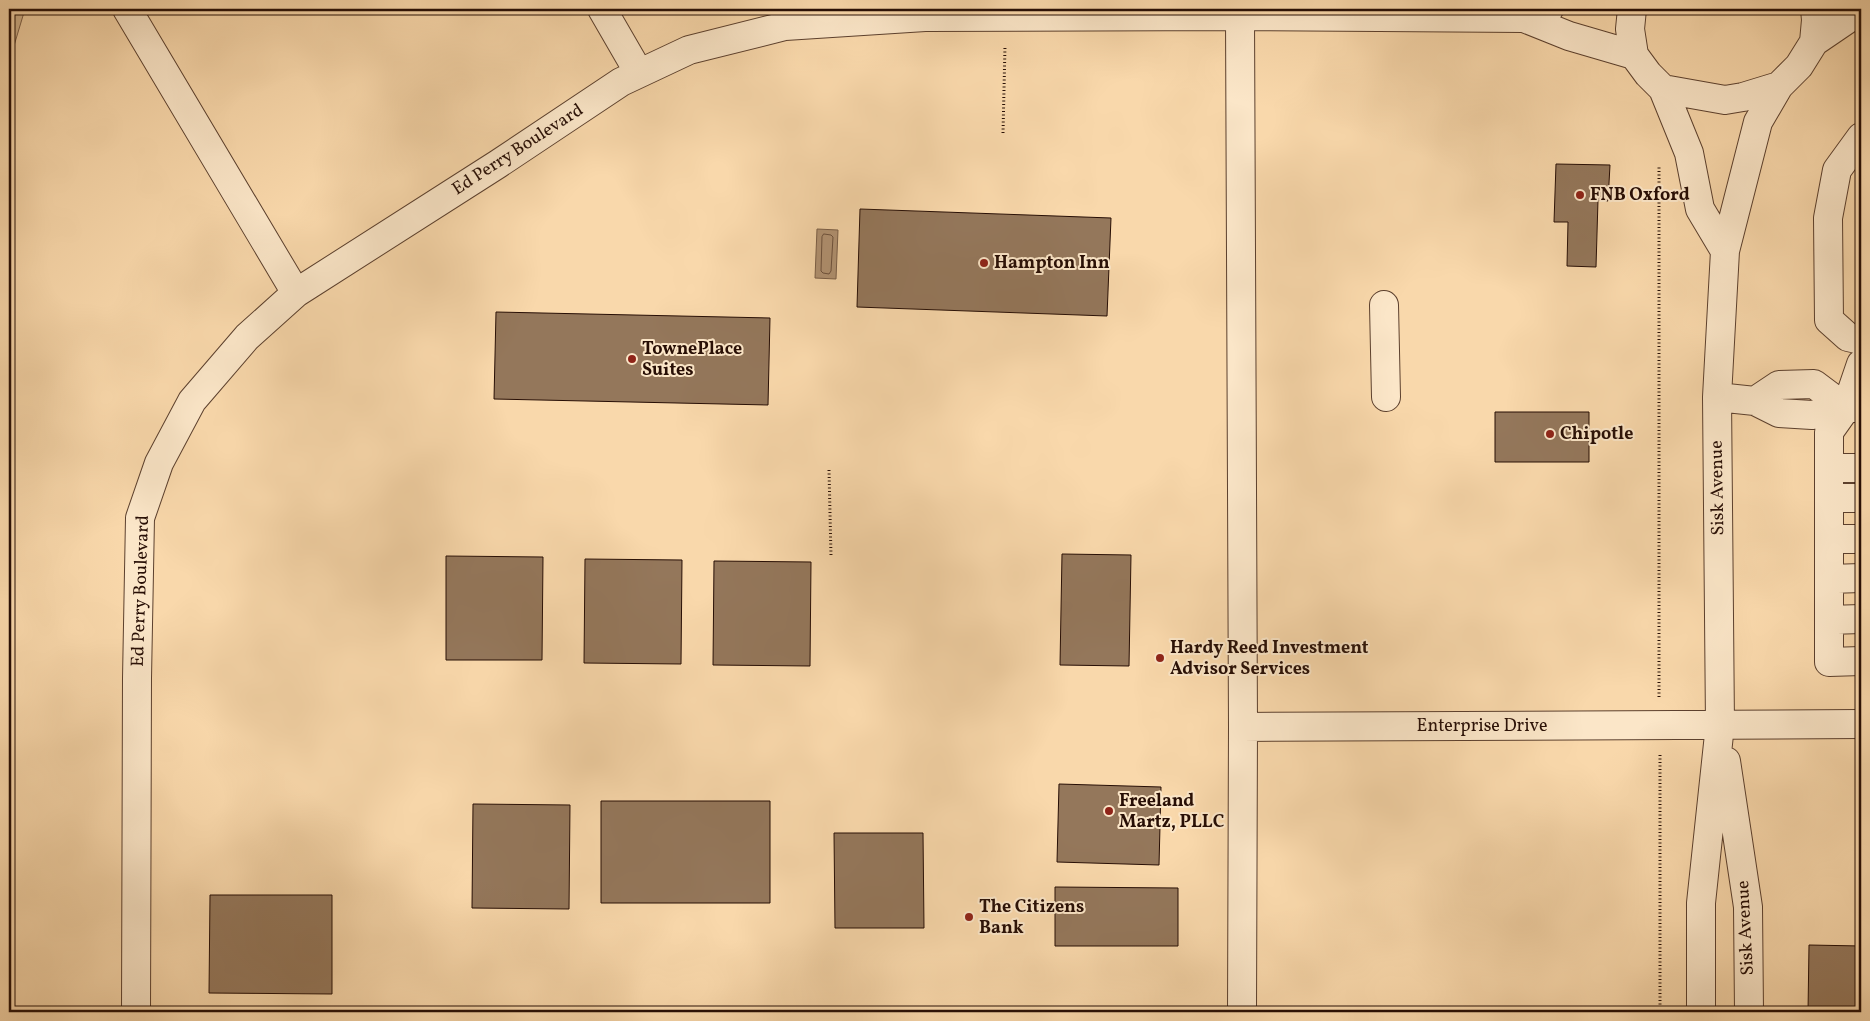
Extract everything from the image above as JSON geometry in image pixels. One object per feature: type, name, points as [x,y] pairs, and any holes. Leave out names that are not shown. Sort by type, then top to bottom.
[{"type":"street","points":[[127,9],[296,293]]},
{"type":"street","points":[[602,9],[639,73]]},
{"type":"street","name":"Ed Perry Boulevard","points":[[136,1012],[137,688],[140,518],[159,463],[192,401],[247,337],[296,293],[498,164],[621,82],[689,50],[785,26],[925,17],[1240,16],[1524,18],[1549,9]]},
{"type":"street","points":[[1632,9],[1630,28],[1634,55],[1648,74],[1663,89],[1689,153],[1700,210],[1725,251]]},
{"type":"street","name":"Sisk Avenue","points":[[1701,1012],[1701,903],[1720,725],[1716,397],[1725,251],[1758,122],[1779,86],[1799,66],[1814,42],[1815,9]]},
{"type":"street","points":[[1814,42],[1861,10]]},
{"type":"street","points":[[1240,16],[1244,727],[1242,1012]]},
{"type":"street","name":"Ed Perry Boulevard","points":[[1524,18],[1569,36],[1634,55]]},
{"type":"street","name":"Sisk Avenue","points":[[1663,89],[1725,100],[1744,97],[1779,86]]},
{"type":"street","points":[[1861,137],[1837,170],[1828,218],[1829,320],[1848,337],[1861,340]]},
{"type":"street","points":[[1384,306],[1386,397]]},
{"type":"street","points":[[1861,364],[1854,408],[1829,432],[1829,662],[1861,661]]},
{"type":"street","points":[[1716,397],[1755,401],[1779,385],[1814,384],[1854,408]]},
{"type":"street","points":[[1830,468],[1861,468]]},
{"type":"street","points":[[1830,498],[1861,498]]},
{"type":"street","points":[[1830,539],[1861,539]]},
{"type":"street","points":[[1830,579],[1861,578]]},
{"type":"street","points":[[1829,633],[1861,619]]},
{"type":"street","points":[[1829,633],[1861,645]]},
{"type":"street","name":"Enterprise Drive","points":[[1244,727],[1861,724]]},
{"type":"street","name":"Sisk Avenue","points":[[1720,725],[1748,907],[1749,1012]]},
{"type":"path","points":[[1003,133],[1005,45]]},
{"type":"path","points":[[1659,165],[1660,1012]]},
{"type":"path","points":[[829,470],[831,556]]},
{"type":"shaded area","points":[[9,9],[25,9],[10,59],[9,381]]},
{"type":"water","points":[[817,229],[838,230],[836,279],[815,278]]},
{"type":"building","points":[[1556,164],[1610,165],[1608,201],[1598,200],[1596,267],[1567,266],[1568,222],[1554,222]]},
{"type":"building","name":"Hampton Inn","points":[[860,209],[1111,218],[1107,316],[857,307]]},
{"type":"building","name":"TownePlace Suites","points":[[496,312],[770,318],[768,405],[494,399]]},
{"type":"building","points":[[1495,412],[1589,412],[1589,462],[1495,462]]},
{"type":"building","points":[[1062,554],[1131,555],[1129,666],[1060,665]]},
{"type":"building","points":[[446,556],[543,557],[542,660],[446,660]]},
{"type":"building","points":[[585,559],[682,560],[681,664],[584,663]]},
{"type":"building","points":[[714,561],[811,562],[810,666],[713,665]]},
{"type":"building","points":[[1059,784],[1161,787],[1159,865],[1057,862]]},
{"type":"building","points":[[601,801],[770,801],[770,903],[601,903]]},
{"type":"building","points":[[473,804],[570,805],[569,909],[472,908]]},
{"type":"building","points":[[834,833],[923,833],[924,928],[835,928]]},
{"type":"building","points":[[1055,887],[1178,888],[1178,946],[1055,946]]},
{"type":"building","points":[[210,895],[332,895],[332,994],[209,993]]},
{"type":"building","points":[[1809,945],[1861,946],[1861,1012],[1808,1012]]},
{"type":"place","name":"FNB Oxford","points":[[1580,195]]},
{"type":"place","name":"Hampton Inn","points":[[984,263]]},
{"type":"place","name":"TownePlace Suites","points":[[632,359]]},
{"type":"place","name":"Chipotle","points":[[1550,434]]},
{"type":"place","name":"Hardy Reed Investment Advisor Services","points":[[1160,658]]},
{"type":"place","name":"Freeland Martz, PLLC","points":[[1109,811]]},
{"type":"place","name":"The Citizens Bank","points":[[969,917]]}]
